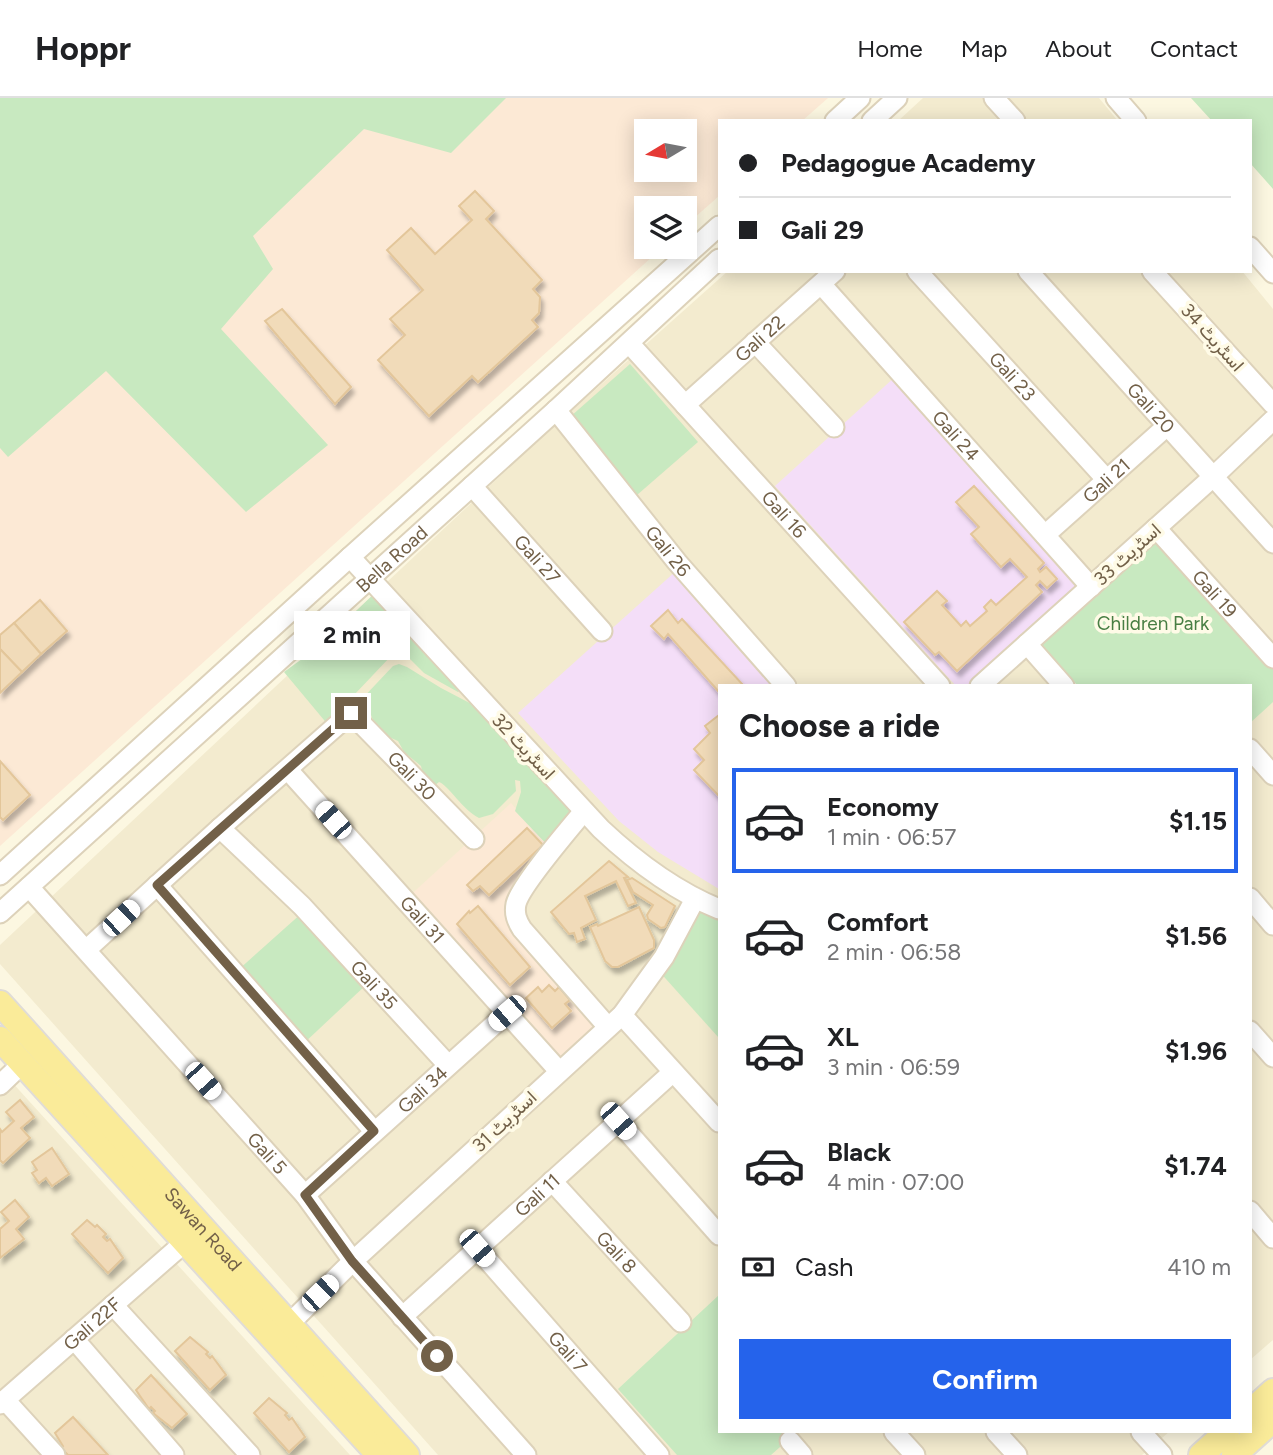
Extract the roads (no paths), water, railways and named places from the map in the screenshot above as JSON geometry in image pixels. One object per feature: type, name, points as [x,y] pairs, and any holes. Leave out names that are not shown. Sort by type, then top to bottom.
[{"type":"main road","name":"Sawan Road","points":[[0,1003],[407,1455]]},
{"type":"main road","name":"Sawan Road","points":[[0,1039],[379,1455]]},
{"type":"main road","points":[[1252,1420],[1261,1402]]},
{"type":"main road","points":[[1201,1455],[1226,1433]]},
{"type":"main road","points":[[1234,1455],[1245,1433]]},
{"type":"street","points":[[837,119],[860,98]]},
{"type":"street","points":[[994,98],[1013,119]]},
{"type":"street","points":[[1116,98],[1134,119]]},
{"type":"street","name":"Bella Road","points":[[0,875],[718,227]]},
{"type":"street","points":[[1252,249],[1273,273]]},
{"type":"street","name":"Bella Road","points":[[0,913],[718,260]]},
{"type":"street","name":"Gali 23","points":[[919,273],[1107,480]]},
{"type":"street","name":"Gali 20","points":[[1030,273],[1273,543]]},
{"type":"street","name":"اسٹریٹ 34","points":[[1154,273],[1273,404]]},
{"type":"street","points":[[666,275],[682,293]]},
{"type":"street","name":"Gali 22","points":[[685,405],[828,278]]},
{"type":"street","name":"Gali 24","points":[[828,278],[1091,587]]},
{"type":"street","points":[[755,342],[834,427]]},
{"type":"street","name":"Gali 16","points":[[629,343],[938,684]]},
{"type":"street","points":[[519,407],[537,427]]},
{"type":"street","name":"Gali 26","points":[[556,410],[677,562],[784,684]]},
{"type":"street","name":"اسٹریٹ 33","points":[[982,684],[1273,420]]},
{"type":"street","name":"Gali 21","points":[[1045,535],[1167,426]]},
{"type":"street","name":"Gali 27","points":[[472,486],[602,631]]},
{"type":"street","name":"Gali 19","points":[[1156,528],[1273,658]]},
{"type":"street","name":"اسٹریٹ 32","points":[[350,557],[584,811],[627,852],[695,899],[718,909]]},
{"type":"street","points":[[1027,644],[1062,684]]},
{"type":"street","name":"Gali 30","points":[[288,770],[351,713],[474,839]]},
{"type":"street","points":[[1252,751],[1273,775]]},
{"type":"street","points":[[118,768],[136,789]]},
{"type":"street","points":[[86,950],[219,828],[288,770]]},
{"type":"street","name":"Gali 31","points":[[288,770],[559,1071]]},
{"type":"street","points":[[584,811],[519,895],[516,917],[522,929],[615,1021],[673,1072],[718,1121]]},
{"type":"street","name":"Gali 35","points":[[219,828],[302,906],[448,1065]]},
{"type":"street","points":[[157,885],[374,1131]]},
{"type":"street","name":"Gali 5","points":[[29,887],[305,1195],[352,1261],[526,1455]]},
{"type":"street","name":"اسٹریٹ 31","points":[[288,1325],[352,1261],[615,1021],[664,957],[695,899]]},
{"type":"street","points":[[1252,900],[1273,925]]},
{"type":"street","name":"Gali 34","points":[[305,1195],[507,1013]]},
{"type":"street","points":[[1252,1033],[1273,1057]]},
{"type":"street","points":[[0,1085],[22,1063]]},
{"type":"street","name":"Gali 11","points":[[402,1317],[673,1072]]},
{"type":"street","points":[[618,1121],[718,1234]]},
{"type":"street","name":"Gali 8","points":[[552,1181],[681,1322]]},
{"type":"street","points":[[1252,1214],[1273,1238]]},
{"type":"street","name":"Gali 22F","points":[[3,1402],[184,1243]]},
{"type":"street","name":"Gali 7","points":[[477,1248],[659,1455]]},
{"type":"street","points":[[113,1305],[250,1455]]},
{"type":"street","points":[[74,1339],[174,1455]]},
{"type":"street","points":[[3,1402],[55,1455]]},
{"type":"street","points":[[895,1433],[915,1455]]},
{"type":"street","points":[[997,1433],[1017,1455]]},
{"type":"street","points":[[1142,1433],[1162,1455]]},
{"type":"park label","name":"Children Park","points":[[1153,623]]}]
